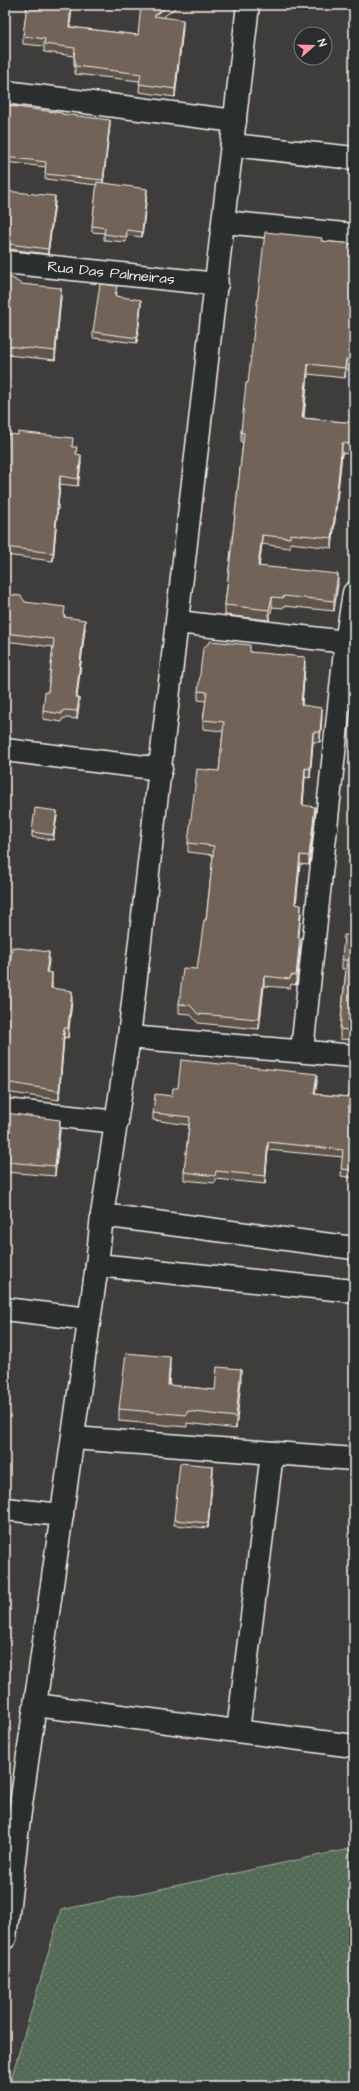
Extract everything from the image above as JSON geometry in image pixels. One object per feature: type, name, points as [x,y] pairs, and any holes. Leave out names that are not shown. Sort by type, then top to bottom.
[{"type":"street","points":[[5,1938],[12,1825],[35,1705],[97,1265],[102,1215],[129,1037],[248,5]]},
{"type":"street","points":[[5,92],[234,121]]},
{"type":"street","points":[[232,145],[354,158]]},
{"type":"street","points":[[224,222],[354,236]]},
{"type":"street","name":"Rua Das Palmeiras","points":[[5,262],[217,284]]},
{"type":"street","points":[[302,1050],[350,642],[354,593]]},
{"type":"street","points":[[178,622],[350,642]]},
{"type":"street","points":[[5,750],[161,769]]},
{"type":"street","points":[[129,1037],[302,1050],[354,1056]]},
{"type":"street","points":[[5,1110],[117,1122]]},
{"type":"street","points":[[102,1215],[354,1248]]},
{"type":"street","points":[[97,1265],[354,1291]]},
{"type":"street","points":[[5,1309],[89,1319]]},
{"type":"street","points":[[73,1438],[354,1459]]},
{"type":"street","points":[[238,1731],[272,1453]]},
{"type":"street","points":[[5,1509],[62,1515]]},
{"type":"street","points":[[35,1705],[354,1746]]},
{"type":"green space","points":[[354,1848],[354,2086],[9,2086],[61,1910]]},
{"type":"building","points":[[27,5],[71,5],[69,27],[138,35],[141,5],[169,5],[154,16],[183,20],[175,89],[139,84],[141,74],[75,66],[75,48],[44,44],[45,39],[23,36]]},
{"type":"building","points":[[5,102],[10,103],[9,106],[110,120],[103,180],[45,174],[46,162],[5,157]]},
{"type":"building","points":[[97,182],[147,189],[142,232],[127,230],[126,237],[104,234],[105,228],[92,226]]},
{"type":"building","points":[[5,191],[55,196],[48,249],[9,244],[10,238],[5,238]]},
{"type":"building","points":[[265,232],[322,238],[321,241],[354,244],[354,360],[346,359],[345,368],[308,364],[302,418],[354,423],[353,444],[342,443],[332,538],[290,534],[290,538],[262,535],[258,566],[338,574],[334,601],[284,596],[283,598],[272,597],[269,610],[225,605],[244,433],[241,432],[246,383],[248,383]]},
{"type":"building","points":[[11,277],[21,284],[61,288],[55,351],[7,346],[5,360],[5,281]]},
{"type":"building","points":[[100,284],[117,286],[115,296],[141,300],[137,338],[93,332]]},
{"type":"building","points":[[18,432],[73,438],[72,447],[77,447],[76,454],[81,455],[78,479],[60,476],[53,553],[5,547],[5,463],[8,434],[18,435]]},
{"type":"building","points":[[5,594],[21,596],[25,602],[65,607],[64,617],[85,620],[76,697],[79,698],[77,711],[66,710],[62,711],[62,714],[43,711],[45,692],[48,692],[54,639],[5,633]]},
{"type":"building","points":[[211,641],[250,645],[250,652],[305,657],[301,705],[322,708],[320,732],[313,732],[310,769],[305,768],[302,805],[315,807],[309,856],[300,855],[295,904],[301,905],[298,938],[300,938],[296,976],[291,975],[290,979],[264,976],[259,1019],[198,1014],[190,1005],[179,1004],[183,968],[197,969],[204,920],[206,920],[214,846],[188,843],[197,769],[219,771],[224,722],[203,720],[207,692],[198,691],[203,648]]},
{"type":"building","points":[[35,808],[57,811],[53,835],[32,832]]},
{"type":"building","points":[[350,917],[354,917],[354,1031],[340,1029],[347,960],[342,960],[344,935],[348,935]]},
{"type":"building","points":[[12,947],[49,952],[46,972],[52,973],[51,988],[72,991],[68,1028],[64,1028],[59,1091],[5,1082],[5,982],[8,982]]},
{"type":"building","points":[[181,1060],[317,1074],[314,1094],[349,1097],[351,1080],[354,1081],[354,1170],[341,1169],[343,1150],[268,1142],[265,1176],[216,1171],[215,1176],[184,1172],[190,1117],[153,1113],[155,1094],[172,1096],[173,1088],[178,1088]]},
{"type":"building","points":[[5,1113],[60,1120],[55,1166],[5,1162]]},
{"type":"building","points":[[126,1353],[170,1357],[168,1385],[215,1390],[217,1367],[241,1369],[236,1417],[187,1411],[187,1415],[119,1409]]},
{"type":"building","points":[[180,1463],[213,1466],[208,1523],[174,1520]]}]
